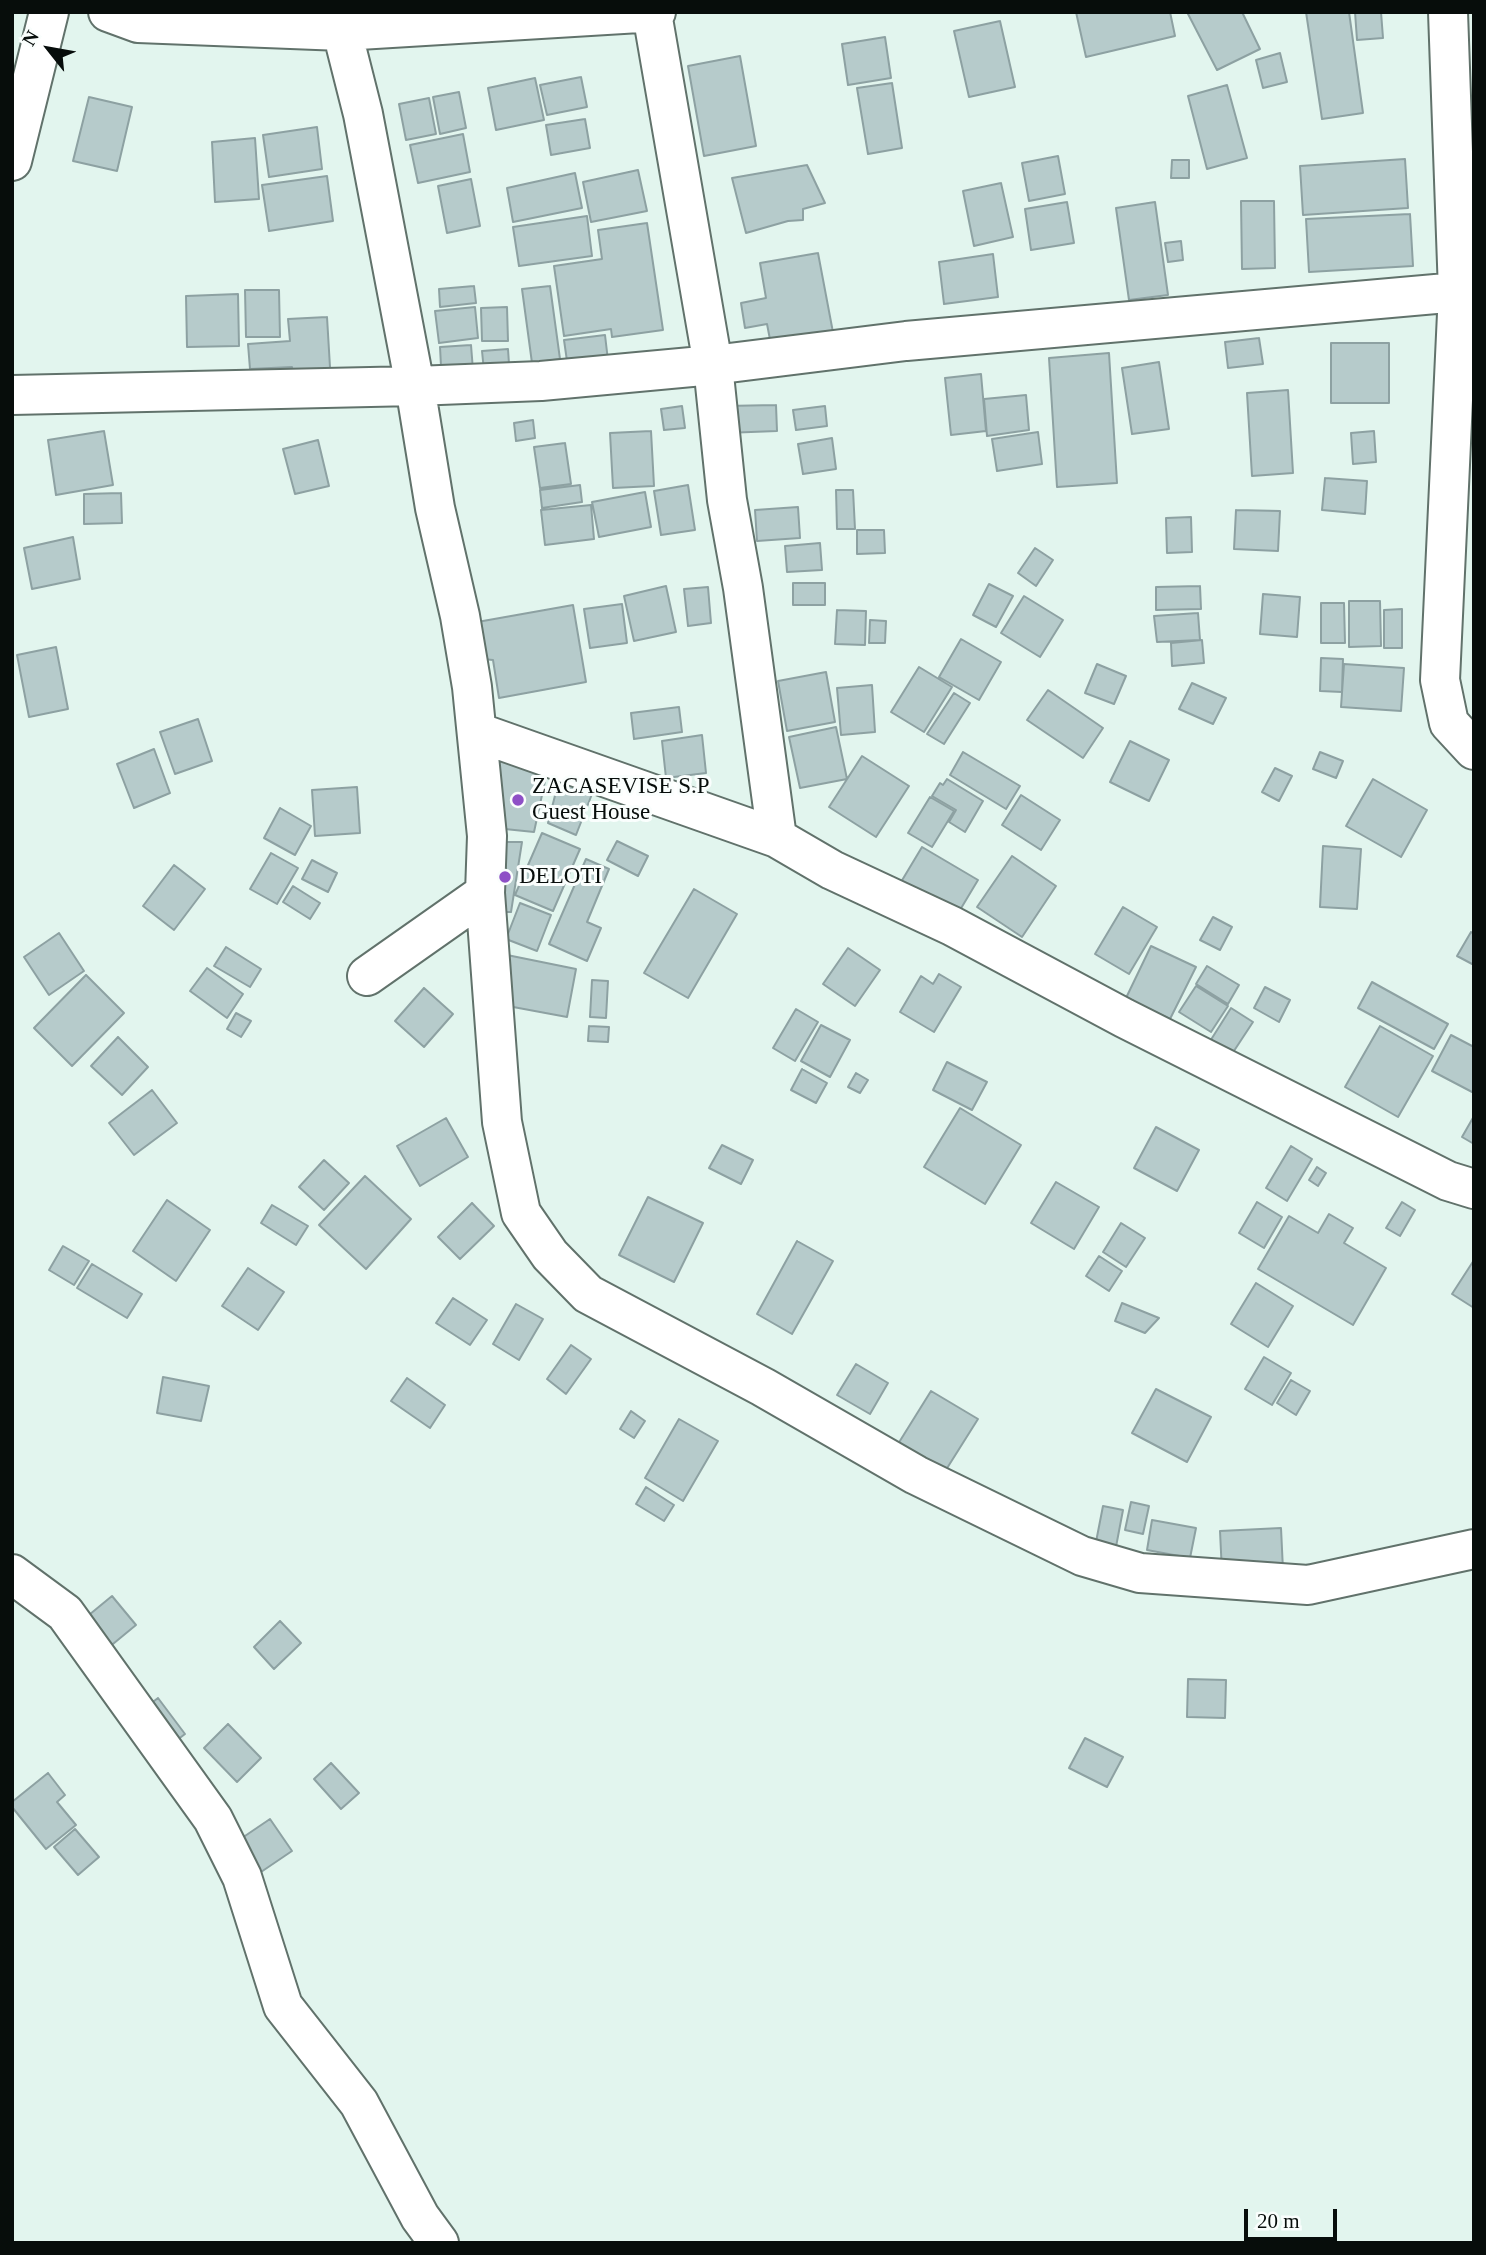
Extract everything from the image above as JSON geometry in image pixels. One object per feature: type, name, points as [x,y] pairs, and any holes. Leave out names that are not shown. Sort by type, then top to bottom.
[{"type":"street","points":[[12,161],[49,12]]},
{"type":"street","points":[[108,12],[138,23],[342,31],[654,13],[713,365],[727,500],[743,588],[777,838]]},
{"type":"street","points":[[1448,12],[1458,292],[1440,680],[1449,723],[1474,750]]},
{"type":"street","points":[[342,31],[363,114],[415,386],[435,508],[460,616],[472,687],[487,836],[485,893],[502,1122],[521,1213],[550,1255],[588,1294],[763,1387],[916,1475],[1082,1556],[1140,1573],[1308,1584],[1474,1549]]},
{"type":"street","points":[[12,395],[541,381],[713,365],[906,341],[1458,292]]},
{"type":"street","points":[[477,732],[777,838],[832,870],[952,926],[1124,1018],[1448,1181],[1474,1189]]},
{"type":"street","points":[[367,976],[485,893]]},
{"type":"street","points":[[12,1574],[65,1613],[214,1819],[242,1877],[283,2006],[359,2103],[420,2217],[439,2243]]},
{"type":"building","points":[[1076,12],[1170,12],[1175,36],[1086,57]]},
{"type":"building","points":[[1187,12],[1242,12],[1260,49],[1217,70]]},
{"type":"building","points":[[1306,12],[1349,12],[1363,113],[1322,119]]},
{"type":"building","points":[[1355,12],[1381,12],[1383,38],[1357,40]]},
{"type":"building","points":[[1000,21],[1015,87],[969,97],[954,31]]},
{"type":"building","points":[[885,37],[891,78],[848,85],[842,44]]},
{"type":"building","points":[[1280,53],[1287,82],[1263,88],[1256,60]]},
{"type":"building","points":[[740,56],[756,146],[704,156],[688,66]]},
{"type":"building","points":[[581,77],[587,107],[547,115],[540,85]]},
{"type":"building","points":[[535,78],[544,120],[496,130],[488,88]]},
{"type":"building","points":[[892,83],[902,148],[868,154],[857,88]]},
{"type":"building","points":[[1227,85],[1247,158],[1207,169],[1188,96]]},
{"type":"building","points":[[459,92],[466,128],[440,134],[433,97]]},
{"type":"building","points":[[89,97],[132,107],[117,171],[73,161]]},
{"type":"building","points":[[429,98],[436,134],[406,140],[399,104]]},
{"type":"building","points":[[585,119],[590,148],[551,155],[546,125]]},
{"type":"building","points":[[317,127],[322,169],[269,177],[263,135]]},
{"type":"building","points":[[463,134],[470,172],[418,183],[410,145]]},
{"type":"building","points":[[255,138],[259,199],[215,202],[212,142]]},
{"type":"building","points":[[1058,156],[1065,194],[1029,201],[1022,163]]},
{"type":"building","points":[[1405,159],[1408,208],[1303,215],[1300,166]]},
{"type":"building","points":[[1172,160],[1189,160],[1189,178],[1171,178]]},
{"type":"building","points":[[807,165],[825,203],[803,209],[803,220],[788,221],[746,233],[732,178]]},
{"type":"building","points":[[638,170],[647,211],[591,222],[583,182]]},
{"type":"building","points":[[575,173],[582,208],[513,222],[507,188]]},
{"type":"building","points":[[327,176],[333,221],[269,231],[262,185]]},
{"type":"building","points":[[471,179],[480,226],[447,233],[438,186]]},
{"type":"building","points":[[1001,183],[1013,237],[974,246],[963,191]]},
{"type":"building","points":[[1241,201],[1274,201],[1275,268],[1242,269]]},
{"type":"building","points":[[1067,202],[1074,243],[1031,250],[1025,209]]},
{"type":"building","points":[[1155,202],[1168,295],[1129,300],[1116,208]]},
{"type":"building","points":[[1410,214],[1413,266],[1309,272],[1306,219]]},
{"type":"building","points":[[587,216],[592,256],[519,266],[513,227]]},
{"type":"building","points":[[647,223],[663,330],[612,337],[611,329],[564,336],[554,266],[602,259],[598,230]]},
{"type":"building","points":[[1181,241],[1183,260],[1168,262],[1165,243]]},
{"type":"building","points":[[818,253],[835,343],[773,355],[767,324],[745,328],[741,303],[766,298],[760,263]]},
{"type":"building","points":[[993,254],[998,297],[944,304],[939,262]]},
{"type":"building","points":[[474,286],[476,303],[440,307],[439,289]]},
{"type":"building","points":[[550,286],[560,359],[532,363],[522,289]]},
{"type":"building","points":[[245,290],[279,290],[280,337],[246,337]]},
{"type":"building","points":[[238,294],[239,346],[187,347],[186,296]]},
{"type":"building","points":[[475,307],[478,338],[439,343],[435,311]]},
{"type":"building","points":[[507,307],[508,341],[482,341],[481,308]]},
{"type":"building","points":[[327,317],[331,384],[294,387],[292,367],[250,369],[248,344],[290,341],[288,319]]},
{"type":"building","points":[[605,335],[609,369],[569,375],[564,340]]},
{"type":"building","points":[[1259,338],[1263,364],[1228,368],[1225,342]]},
{"type":"building","points":[[1331,343],[1389,343],[1389,403],[1331,403]]},
{"type":"building","points":[[471,345],[474,383],[442,385],[440,347]]},
{"type":"building","points":[[508,349],[510,379],[485,381],[482,351]]},
{"type":"building","points":[[1109,353],[1117,483],[1057,487],[1049,358]]},
{"type":"building","points":[[1159,362],[1169,429],[1132,434],[1122,368]]},
{"type":"building","points":[[981,374],[986,431],[951,435],[945,378]]},
{"type":"building","points":[[1288,390],[1293,473],[1252,476],[1247,393]]},
{"type":"building","points":[[1026,395],[1029,430],[987,436],[984,399]]},
{"type":"building","points":[[776,405],[777,431],[725,433],[725,406]]},
{"type":"building","points":[[682,406],[685,428],[664,430],[661,409]]},
{"type":"building","points":[[825,406],[827,426],[796,430],[793,410]]},
{"type":"building","points":[[533,420],[535,438],[516,441],[514,423]]},
{"type":"building","points":[[104,431],[113,485],[56,495],[48,440]]},
{"type":"building","points":[[651,431],[654,486],[613,488],[610,433]]},
{"type":"building","points":[[1374,431],[1376,462],[1353,464],[1351,433]]},
{"type":"building","points":[[1038,432],[1042,464],[997,471],[992,439]]},
{"type":"building","points":[[832,438],[836,469],[803,474],[798,444]]},
{"type":"building","points":[[318,440],[329,486],[295,494],[283,449]]},
{"type":"building","points":[[565,443],[571,484],[540,488],[534,447]]},
{"type":"building","points":[[1325,478],[1367,481],[1365,514],[1322,510]]},
{"type":"building","points":[[580,485],[582,502],[542,508],[540,490]]},
{"type":"building","points":[[688,485],[695,530],[661,535],[654,491]]},
{"type":"building","points":[[836,490],[853,490],[855,529],[837,529]]},
{"type":"building","points":[[645,492],[651,527],[599,537],[592,502]]},
{"type":"building","points":[[121,493],[122,523],[84,524],[84,494]]},
{"type":"building","points":[[591,505],[594,539],[545,545],[541,510]]},
{"type":"building","points":[[798,507],[800,538],[757,541],[755,510]]},
{"type":"building","points":[[1236,510],[1280,511],[1278,551],[1234,549]]},
{"type":"building","points":[[1191,517],[1192,552],[1167,553],[1166,518]]},
{"type":"building","points":[[857,530],[884,530],[885,553],[857,554]]},
{"type":"building","points":[[73,537],[80,579],[32,589],[24,548]]},
{"type":"building","points":[[820,543],[822,570],[787,572],[785,546]]},
{"type":"building","points":[[1035,548],[1053,560],[1036,586],[1018,573]]},
{"type":"building","points":[[793,583],[825,583],[825,605],[793,605]]},
{"type":"building","points":[[989,584],[1013,596],[996,627],[973,615]]},
{"type":"building","points":[[666,586],[676,632],[634,641],[624,596]]},
{"type":"building","points":[[1200,586],[1201,609],[1156,610],[1156,587]]},
{"type":"building","points":[[708,587],[711,623],[688,626],[684,589]]},
{"type":"building","points":[[1263,594],[1300,597],[1297,637],[1260,634]]},
{"type":"building","points":[[1024,596],[1063,620],[1040,657],[1001,633]]},
{"type":"building","points":[[1349,601],[1380,601],[1381,646],[1349,647]]},
{"type":"building","points":[[1321,603],[1344,603],[1345,643],[1321,643]]},
{"type":"building","points":[[622,604],[627,643],[590,648],[584,609]]},
{"type":"building","points":[[573,605],[586,682],[499,698],[493,660],[472,658],[466,624]]},
{"type":"building","points":[[1402,609],[1402,648],[1384,648],[1384,610]]},
{"type":"building","points":[[837,610],[866,611],[865,645],[835,644]]},
{"type":"building","points":[[1198,613],[1200,640],[1157,642],[1154,616]]},
{"type":"building","points":[[870,620],[886,621],[885,643],[869,643]]},
{"type":"building","points":[[961,639],[1001,662],[979,700],[939,677]]},
{"type":"building","points":[[1202,640],[1204,663],[1172,666],[1171,643]]},
{"type":"building","points":[[56,647],[68,709],[29,717],[17,655]]},
{"type":"building","points":[[1321,658],[1343,659],[1342,692],[1320,691]]},
{"type":"building","points":[[1097,664],[1126,676],[1114,704],[1085,693]]},
{"type":"building","points":[[1344,664],[1404,668],[1401,711],[1341,707]]},
{"type":"building","points":[[919,667],[952,687],[924,732],[891,712]]},
{"type":"building","points":[[826,672],[835,722],[787,731],[778,681]]},
{"type":"building","points":[[1192,683],[1226,698],[1213,724],[1179,709]]},
{"type":"building","points":[[872,685],[875,732],[841,735],[837,688]]},
{"type":"building","points":[[1048,690],[1103,728],[1083,758],[1027,720]]},
{"type":"building","points":[[954,693],[970,703],[944,744],[927,734]]},
{"type":"building","points":[[679,707],[682,732],[634,739],[631,713]]},
{"type":"building","points":[[198,719],[212,761],[175,774],[160,732]]},
{"type":"building","points":[[836,727],[847,779],[800,788],[789,737]]},
{"type":"building","points":[[702,735],[706,773],[666,778],[662,741]]},
{"type":"building","points":[[1130,741],[1169,760],[1149,801],[1110,782]]},
{"type":"building","points":[[154,749],[170,793],[134,808],[117,764]]},
{"type":"building","points":[[963,752],[1020,786],[1006,809],[950,775]]},
{"type":"building","points":[[1320,752],[1343,761],[1336,778],[1313,769]]},
{"type":"building","points":[[862,756],[909,786],[876,837],[829,807]]},
{"type":"building","name":"ZACASEVISE S.P Guest House","points":[[496,758],[547,772],[534,832],[495,828]]},
{"type":"building","points":[[1275,768],[1292,776],[1279,801],[1262,792]]},
{"type":"building","points":[[947,779],[983,801],[965,832],[949,822],[956,810],[932,796],[940,783],[943,785]]},
{"type":"building","points":[[1373,779],[1427,810],[1401,857],[1346,826]]},
{"type":"building","points":[[559,780],[592,794],[576,835],[548,823]]},
{"type":"building","points":[[357,787],[360,833],[315,836],[312,790]]},
{"type":"building","points":[[1021,795],[1060,820],[1041,850],[1002,825]]},
{"type":"building","points":[[930,797],[954,811],[932,847],[908,833]]},
{"type":"building","points":[[280,808],[311,826],[295,855],[264,838]]},
{"type":"building","points":[[542,833],[580,849],[553,911],[515,895]]},
{"type":"building","points":[[617,841],[648,856],[638,876],[607,860]]},
{"type":"building","name":"DELOTI","points":[[495,842],[522,842],[511,912],[493,912]]},
{"type":"building","points":[[1323,846],[1361,849],[1357,909],[1320,907]]},
{"type":"building","points":[[922,847],[978,880],[951,925],[895,892]]},
{"type":"building","points":[[271,853],[298,868],[277,904],[250,889]]},
{"type":"building","points":[[1012,856],[1056,886],[1022,937],[977,907]]},
{"type":"building","points":[[586,859],[609,869],[587,922],[601,928],[587,961],[549,944]]},
{"type":"building","points":[[312,860],[337,873],[328,892],[302,879]]},
{"type":"building","points":[[174,865],[205,889],[174,930],[143,906]]},
{"type":"building","points":[[293,886],[320,903],[310,919],[283,902]]},
{"type":"building","points":[[694,889],[737,914],[688,998],[644,973]]},
{"type":"building","points":[[520,903],[551,915],[537,951],[506,939]]},
{"type":"building","points":[[1123,907],[1157,927],[1129,974],[1095,954]]},
{"type":"building","points":[[1213,917],[1232,927],[1220,950],[1200,940]]},
{"type":"building","points":[[1471,932],[1474,934],[1474,965],[1457,956]]},
{"type":"building","points":[[59,933],[84,971],[49,995],[24,957]]},
{"type":"building","points":[[1151,946],[1196,967],[1170,1019],[1126,998]]},
{"type":"building","points":[[226,947],[261,969],[250,987],[214,966]]},
{"type":"building","points":[[848,948],[880,970],[855,1006],[823,984]]},
{"type":"building","points":[[507,955],[576,969],[567,1017],[497,1004]]},
{"type":"building","points":[[1207,966],[1239,985],[1228,1004],[1196,984]]},
{"type":"building","points":[[207,968],[243,994],[227,1018],[190,991]]},
{"type":"building","points":[[939,974],[961,987],[934,1032],[900,1012],[921,976],[933,984]]},
{"type":"building","points":[[86,975],[124,1013],[72,1066],[34,1028]]},
{"type":"building","points":[[592,980],[608,981],[606,1018],[590,1017]]},
{"type":"building","points":[[1372,982],[1448,1024],[1434,1049],[1358,1008]]},
{"type":"building","points":[[1196,986],[1228,1006],[1211,1032],[1179,1012]]},
{"type":"building","points":[[1265,987],[1290,1000],[1279,1022],[1254,1008]]},
{"type":"building","points":[[424,988],[453,1014],[424,1047],[395,1021]]},
{"type":"building","points":[[1231,1008],[1253,1022],[1228,1060],[1207,1046]]},
{"type":"building","points":[[796,1009],[818,1022],[795,1061],[773,1048]]},
{"type":"building","points":[[236,1013],[251,1021],[241,1037],[227,1029]]},
{"type":"building","points":[[821,1025],[850,1040],[830,1077],[801,1061]]},
{"type":"building","points":[[589,1026],[609,1027],[608,1042],[588,1041]]},
{"type":"building","points":[[1380,1026],[1433,1056],[1398,1117],[1345,1087]]},
{"type":"building","points":[[1451,1035],[1474,1047],[1474,1093],[1432,1071]]},
{"type":"building","points":[[118,1037],[148,1067],[122,1095],[91,1066]]},
{"type":"building","points":[[947,1062],[987,1082],[972,1110],[933,1090]]},
{"type":"building","points":[[802,1069],[827,1083],[816,1103],[791,1090]]},
{"type":"building","points":[[856,1073],[868,1080],[860,1093],[848,1087]]},
{"type":"building","points":[[152,1090],[177,1123],[134,1155],[109,1123]]},
{"type":"building","points":[[960,1108],[1021,1145],[985,1204],[924,1167]]},
{"type":"building","points":[[1474,1116],[1474,1144],[1462,1137]]},
{"type":"building","points":[[446,1118],[468,1157],[420,1186],[397,1146]]},
{"type":"building","points":[[1156,1127],[1199,1150],[1177,1191],[1134,1168]]},
{"type":"building","points":[[722,1145],[753,1160],[741,1184],[709,1168]]},
{"type":"building","points":[[1291,1146],[1312,1159],[1287,1201],[1266,1188]]},
{"type":"building","points":[[324,1160],[349,1183],[324,1210],[299,1187]]},
{"type":"building","points":[[1317,1167],[1326,1173],[1318,1186],[1309,1180]]},
{"type":"building","points":[[365,1176],[411,1219],[366,1269],[319,1225]]},
{"type":"building","points":[[1056,1182],[1099,1207],[1074,1249],[1031,1223]]},
{"type":"building","points":[[648,1197],[703,1223],[674,1282],[619,1255]]},
{"type":"building","points":[[167,1200],[210,1230],[176,1281],[133,1251]]},
{"type":"building","points":[[1257,1202],[1282,1217],[1264,1248],[1239,1233]]},
{"type":"building","points":[[1402,1202],[1415,1210],[1400,1236],[1386,1228]]},
{"type":"building","points":[[472,1203],[494,1226],[460,1259],[438,1237]]},
{"type":"building","points":[[272,1205],[308,1226],[296,1245],[261,1223]]},
{"type":"building","points":[[1329,1214],[1353,1228],[1344,1243],[1386,1268],[1353,1325],[1258,1269],[1289,1216],[1318,1233]]},
{"type":"building","points":[[1121,1223],[1145,1238],[1126,1267],[1103,1252]]},
{"type":"building","points":[[797,1241],[833,1261],[792,1334],[757,1314]]},
{"type":"building","points":[[63,1246],[89,1261],[74,1285],[49,1270]]},
{"type":"building","points":[[1099,1256],[1122,1271],[1109,1291],[1086,1276]]},
{"type":"building","points":[[1474,1260],[1474,1308],[1452,1294]]},
{"type":"building","points":[[92,1264],[142,1294],[127,1318],[77,1288]]},
{"type":"building","points":[[248,1268],[284,1292],[258,1330],[222,1306]]},
{"type":"building","points":[[1256,1283],[1293,1306],[1268,1347],[1231,1324]]},
{"type":"building","points":[[453,1298],[487,1320],[470,1345],[436,1323]]},
{"type":"building","points":[[1122,1303],[1159,1318],[1145,1333],[1115,1321]]},
{"type":"building","points":[[516,1304],[543,1319],[519,1360],[493,1344]]},
{"type":"building","points":[[571,1345],[591,1359],[566,1394],[547,1379]]},
{"type":"building","points":[[1264,1357],[1291,1373],[1272,1405],[1245,1389]]},
{"type":"building","points":[[856,1364],[888,1383],[870,1414],[837,1395]]},
{"type":"building","points":[[163,1377],[209,1386],[201,1421],[157,1413]]},
{"type":"building","points":[[407,1378],[445,1405],[430,1428],[391,1401]]},
{"type":"building","points":[[1291,1380],[1310,1391],[1296,1415],[1277,1403]]},
{"type":"building","points":[[1156,1389],[1211,1417],[1187,1462],[1132,1433]]},
{"type":"building","points":[[931,1391],[978,1419],[944,1473],[898,1444]]},
{"type":"building","points":[[631,1411],[645,1421],[634,1438],[620,1429]]},
{"type":"building","points":[[679,1419],[718,1441],[683,1501],[645,1478]]},
{"type":"building","points":[[646,1487],[674,1505],[664,1521],[636,1504]]},
{"type":"building","points":[[1131,1502],[1149,1506],[1143,1534],[1125,1530]]},
{"type":"building","points":[[1103,1506],[1123,1510],[1115,1552],[1095,1547]]},
{"type":"building","points":[[1152,1520],[1196,1528],[1190,1558],[1147,1550]]},
{"type":"building","points":[[1281,1528],[1283,1570],[1222,1573],[1220,1531]]},
{"type":"building","points":[[112,1596],[136,1625],[102,1653],[78,1624]]},
{"type":"building","points":[[280,1621],[301,1643],[274,1669],[254,1647]]},
{"type":"building","points":[[1188,1679],[1226,1680],[1225,1718],[1187,1717]]},
{"type":"building","points":[[158,1698],[185,1734],[168,1747],[141,1711]]},
{"type":"building","points":[[228,1724],[261,1758],[237,1782],[204,1748]]},
{"type":"building","points":[[1085,1738],[1123,1757],[1107,1787],[1069,1768]]},
{"type":"building","points":[[331,1763],[359,1793],[341,1809],[314,1779]]},
{"type":"building","points":[[48,1773],[65,1795],[57,1802],[76,1825],[46,1849],[12,1807],[12,1802]]},
{"type":"building","points":[[270,1819],[292,1851],[261,1872],[239,1840]]},
{"type":"building","points":[[75,1829],[99,1857],[78,1875],[54,1847]]},
{"type":"place","name":"ZACASEVISE S.P Guest House","points":[[518,800]]},
{"type":"place","name":"DELOTI","points":[[505,877]]}]
